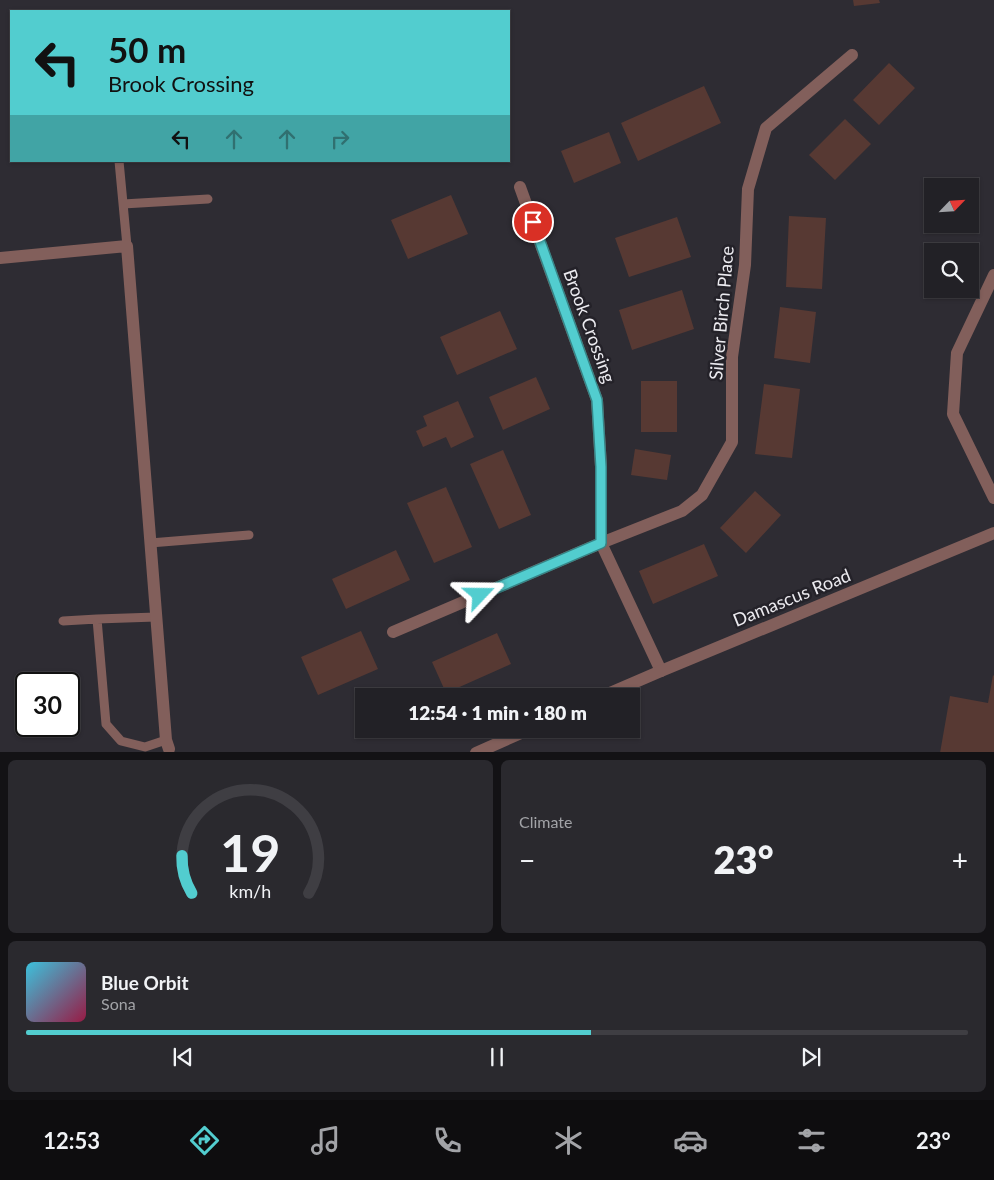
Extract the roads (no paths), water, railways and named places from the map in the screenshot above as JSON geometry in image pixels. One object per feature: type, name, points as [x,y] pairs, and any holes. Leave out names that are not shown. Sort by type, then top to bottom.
[{"type":"street","name":"Silver Birch Place","points":[[393,632],[601,543],[682,511],[702,495],[732,442],[732,357],[745,265],[748,189],[766,128],[852,55]]},
{"type":"street","name":"Brook Crossing","points":[[520,186],[597,400],[601,467],[601,543]]},
{"type":"street","points":[[0,258],[127,246],[156,617],[170,748]]},
{"type":"street","points":[[994,275],[957,353],[953,414],[994,498]]},
{"type":"street","name":"Damascus Road","points":[[622,688],[994,533]]},
{"type":"street","points":[[601,543],[661,671]]},
{"type":"street","points":[[476,752],[490,750],[513,738]]},
{"type":"lane","points":[[118,162],[127,246]]},
{"type":"lane","points":[[123,204],[208,199]]},
{"type":"lane","points":[[150,543],[249,535]]},
{"type":"lane","points":[[62,621],[156,617]]},
{"type":"lane","points":[[97,619],[106,724],[121,741],[144,747],[170,748]]}]
